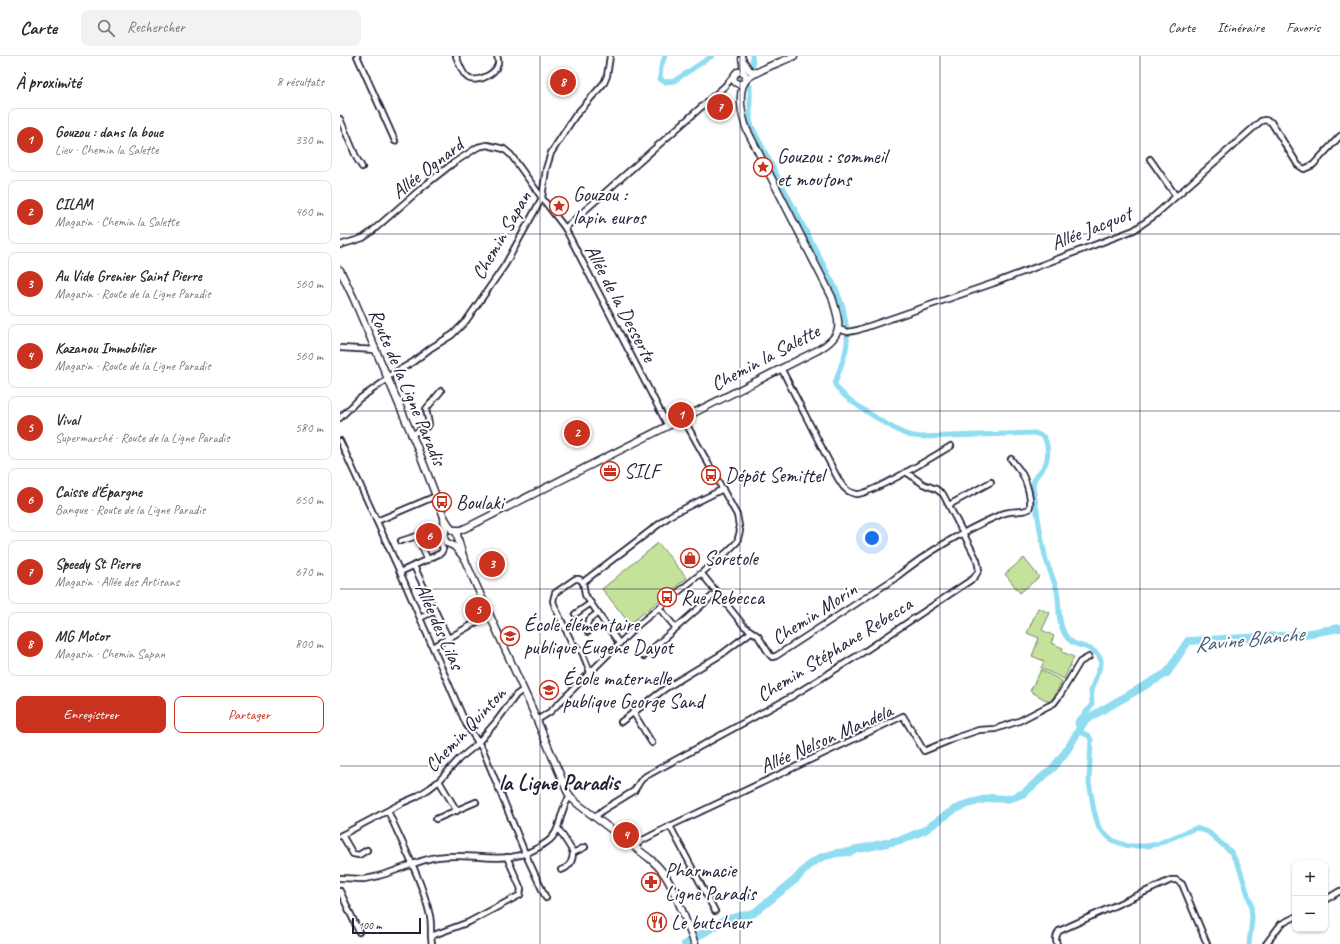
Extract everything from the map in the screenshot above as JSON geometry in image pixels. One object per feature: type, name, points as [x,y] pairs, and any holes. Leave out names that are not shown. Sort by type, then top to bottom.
[{"type":"main road","points":[[740,78],[758,73],[794,56]]},
{"type":"main road","points":[[742,58],[748,70],[758,73]]},
{"type":"main road","name":"Chemin la Salette","points":[[453,530],[462,530],[472,525],[827,345],[834,339],[838,329],[838,319],[832,297],[747,130],[742,112],[740,78]]},
{"type":"main road","name":"Route de la Ligne Paradis","points":[[340,270],[388,378],[444,517],[453,530]]},
{"type":"main road","name":"Route de la Ligne Paradis","points":[[444,517],[445,534]]},
{"type":"main road","name":"Chemin la Salette","points":[[458,539],[472,525]]},
{"type":"main road","points":[[463,556],[452,544],[446,542],[445,534],[453,530],[457,533],[463,556],[570,797],[649,858],[664,874],[672,887],[695,944]]},
{"type":"main road","points":[[452,544],[458,539]]},
{"type":"street","points":[[364,56],[358,58],[395,141]]},
{"type":"street","points":[[456,56],[464,74],[468,78],[476,80],[494,72],[498,65],[499,59],[497,56]]},
{"type":"street","name":"Chemin Sapan","points":[[340,418],[359,398],[385,381],[389,376],[413,362],[431,348],[452,335],[466,321],[518,244],[542,198],[546,169],[551,153],[576,116],[604,82],[607,76],[610,56]]},
{"type":"street","points":[[565,228],[725,86],[740,78],[742,58]]},
{"type":"street","points":[[340,119],[342,128],[362,167]]},
{"type":"street","name":"Allée Jacquot","points":[[838,329],[848,332],[858,330],[1134,230],[1154,216],[1261,121],[1265,120],[1271,122],[1298,165],[1304,169],[1313,165],[1340,136]]},
{"type":"street","name":"Allée Ognard","points":[[340,245],[367,236],[424,186],[452,164],[478,147],[495,146],[504,148],[508,151],[542,198]]},
{"type":"street","points":[[1150,159],[1176,196]]},
{"type":"street","name":"Allée de la Desserte","points":[[542,198],[565,228],[668,426]]},
{"type":"street","points":[[340,286],[346,283]]},
{"type":"street","points":[[340,348],[376,350]]},
{"type":"street","points":[[781,368],[843,487],[851,492],[860,494],[868,491],[906,472],[951,446]]},
{"type":"street","points":[[411,435],[428,426],[429,424],[426,409],[441,391]]},
{"type":"street","points":[[537,720],[550,712],[638,625],[702,574],[736,542],[740,531],[737,515],[683,418]]},
{"type":"street","name":"Allée des Lilas","points":[[340,441],[400,572],[466,724],[486,758],[525,853],[546,898]]},
{"type":"street","points":[[963,532],[1004,512],[1023,511],[1029,509],[1030,501],[1025,481],[1021,472],[1011,459]]},
{"type":"street","name":"Chemin Stéphane Rebecca","points":[[595,817],[603,810],[634,791],[641,780],[646,776],[789,698],[865,651],[974,578],[979,571],[979,565],[949,505],[941,493],[923,484],[906,472]]},
{"type":"street","points":[[949,505],[991,482]]},
{"type":"street","points":[[583,582],[671,515],[723,489]]},
{"type":"street","points":[[377,521],[436,496]]},
{"type":"street","points":[[400,572],[428,560],[441,553],[443,549],[432,527],[417,536],[401,542]]},
{"type":"street","name":"Chemin Morin","points":[[702,574],[744,626],[758,636],[772,657],[776,656],[894,579],[928,553],[963,532]]},
{"type":"street","points":[[438,537],[445,534]]},
{"type":"street","points":[[417,536],[428,560]]},
{"type":"street","points":[[414,566],[448,638]]},
{"type":"street","points":[[583,582],[579,579],[575,579],[555,593],[553,601],[572,643],[582,652],[590,672]]},
{"type":"street","points":[[583,582],[585,595],[619,643]]},
{"type":"street","points":[[644,656],[717,592]]},
{"type":"street","points":[[576,614],[591,603]]},
{"type":"street","points":[[659,608],[676,628]]},
{"type":"street","points":[[420,618],[435,611]]},
{"type":"street","points":[[588,632],[586,627],[588,620],[598,613]]},
{"type":"street","points":[[433,647],[489,615]]},
{"type":"street","points":[[621,722],[666,688],[718,657],[751,632]]},
{"type":"street","name":"Allée Nelson Mandela","points":[[635,847],[641,841],[670,826],[903,716],[924,751],[979,730],[995,729],[1019,721],[1054,703],[1080,662],[1089,657]]},
{"type":"street","name":"Chemin Quinton","points":[[341,835],[422,794],[439,781],[460,758],[478,743],[516,695],[523,690]]},
{"type":"street","points":[[633,712],[652,743]]},
{"type":"street","points":[[439,781],[457,811]]},
{"type":"street","points":[[340,878],[354,879],[373,877],[434,858],[446,856],[492,858],[507,857],[534,850],[554,836],[566,803],[570,797]]},
{"type":"street","points":[[436,819],[476,802]]},
{"type":"street","points":[[388,811],[413,865],[430,917],[432,944]]},
{"type":"street","points":[[670,826],[715,911]]},
{"type":"street","points":[[558,828],[572,849],[573,853],[570,865],[561,870]]},
{"type":"street","points":[[341,835],[353,854],[359,855],[367,850]]},
{"type":"street","points":[[573,853],[585,847]]},
{"type":"street","points":[[431,936],[469,922],[520,895],[521,889],[507,857]]},
{"type":"street","points":[[1057,944],[1056,936],[1059,931],[1171,880],[1176,880],[1182,884],[1207,944]]},
{"type":"street","points":[[340,891],[359,932]]},
{"type":"street","points":[[1328,898],[1340,891]]},
{"type":"street","points":[[1266,944],[1281,924],[1292,918]]},
{"type":"green space","points":[[658,543],[687,578],[630,624],[602,589]]},
{"type":"green space","points":[[1024,558],[1039,577],[1020,593],[1005,574]]},
{"type":"green space","points":[[1038,608],[1050,613],[1042,630],[1054,636],[1051,643],[1063,648],[1062,652],[1074,657],[1064,679],[1041,668],[1044,661],[1032,656],[1039,638],[1027,633]]},
{"type":"green space","points":[[1041,670],[1062,681],[1051,703],[1030,691]]},
{"type":"waterway","points":[[665,56],[661,67],[660,79],[665,82],[674,81],[712,56]]},
{"type":"waterway","points":[[752,56],[753,65]]},
{"type":"waterway","points":[[750,86],[750,120],[752,127],[836,289],[843,307],[847,330]]},
{"type":"waterway","points":[[847,337],[845,355],[835,384],[838,390],[876,418],[903,433],[921,437],[1035,433],[1044,437],[1048,453],[1045,465],[1035,478],[1033,487],[1045,556],[1058,596],[1060,623],[1068,639],[1093,650],[1101,660],[1101,664],[1091,690],[1092,704],[1077,722],[1079,731],[1089,736],[1091,740],[1089,782],[1094,811],[1099,828],[1114,841],[1128,846],[1147,846],[1157,844],[1196,828],[1208,832],[1231,852],[1239,867],[1251,904],[1252,920],[1249,944]]},
{"type":"waterway","name":"Ravine Blanche","points":[[685,944],[725,920],[754,913],[795,880],[810,864],[822,857],[904,839],[925,830],[952,811],[967,804],[990,798],[1007,799],[1024,793],[1054,767],[1067,750],[1085,720],[1167,673],[1188,641],[1299,635],[1340,628]]},
{"type":"place","name":"MG Motor","points":[[563,82]]},
{"type":"place","name":"Speedy St Pierre","points":[[720,107]]},
{"type":"place","name":"Gouzou : sommeil et moutons","points":[[763,167]]},
{"type":"place","name":"Gouzou : lapin euros","points":[[559,206]]},
{"type":"place","name":"Gouzou : dans la boue","points":[[681,415]]},
{"type":"place","name":"CILAM","points":[[577,433]]},
{"type":"place","name":"SILF","points":[[610,471]]},
{"type":"place","name":"Dépôt Semittel","points":[[711,475]]},
{"type":"place","name":"Boulaki","points":[[442,502]]},
{"type":"place","name":"Caisse d'Épargne","points":[[429,536]]},
{"type":"place","name":"Soretole","points":[[690,558]]},
{"type":"place","name":"Au Vide Grenier Saint Pierre","points":[[492,564]]},
{"type":"place","name":"Rue Rebecca","points":[[667,597]]},
{"type":"place","name":"Vival","points":[[478,610]]},
{"type":"place","name":"École élémentaire publique Eugene Dayot","points":[[510,636]]},
{"type":"place","name":"École maternelle publique George Sand","points":[[549,690]]},
{"type":"place","name":"Kazanou Immobilier","points":[[626,835]]},
{"type":"place","name":"Pharmacie Ligne Paradis","points":[[651,882]]},
{"type":"place","name":"Le butcheur","points":[[657,922]]},
{"type":"district","name":"la Ligne Paradis","points":[[559,782]]}]
